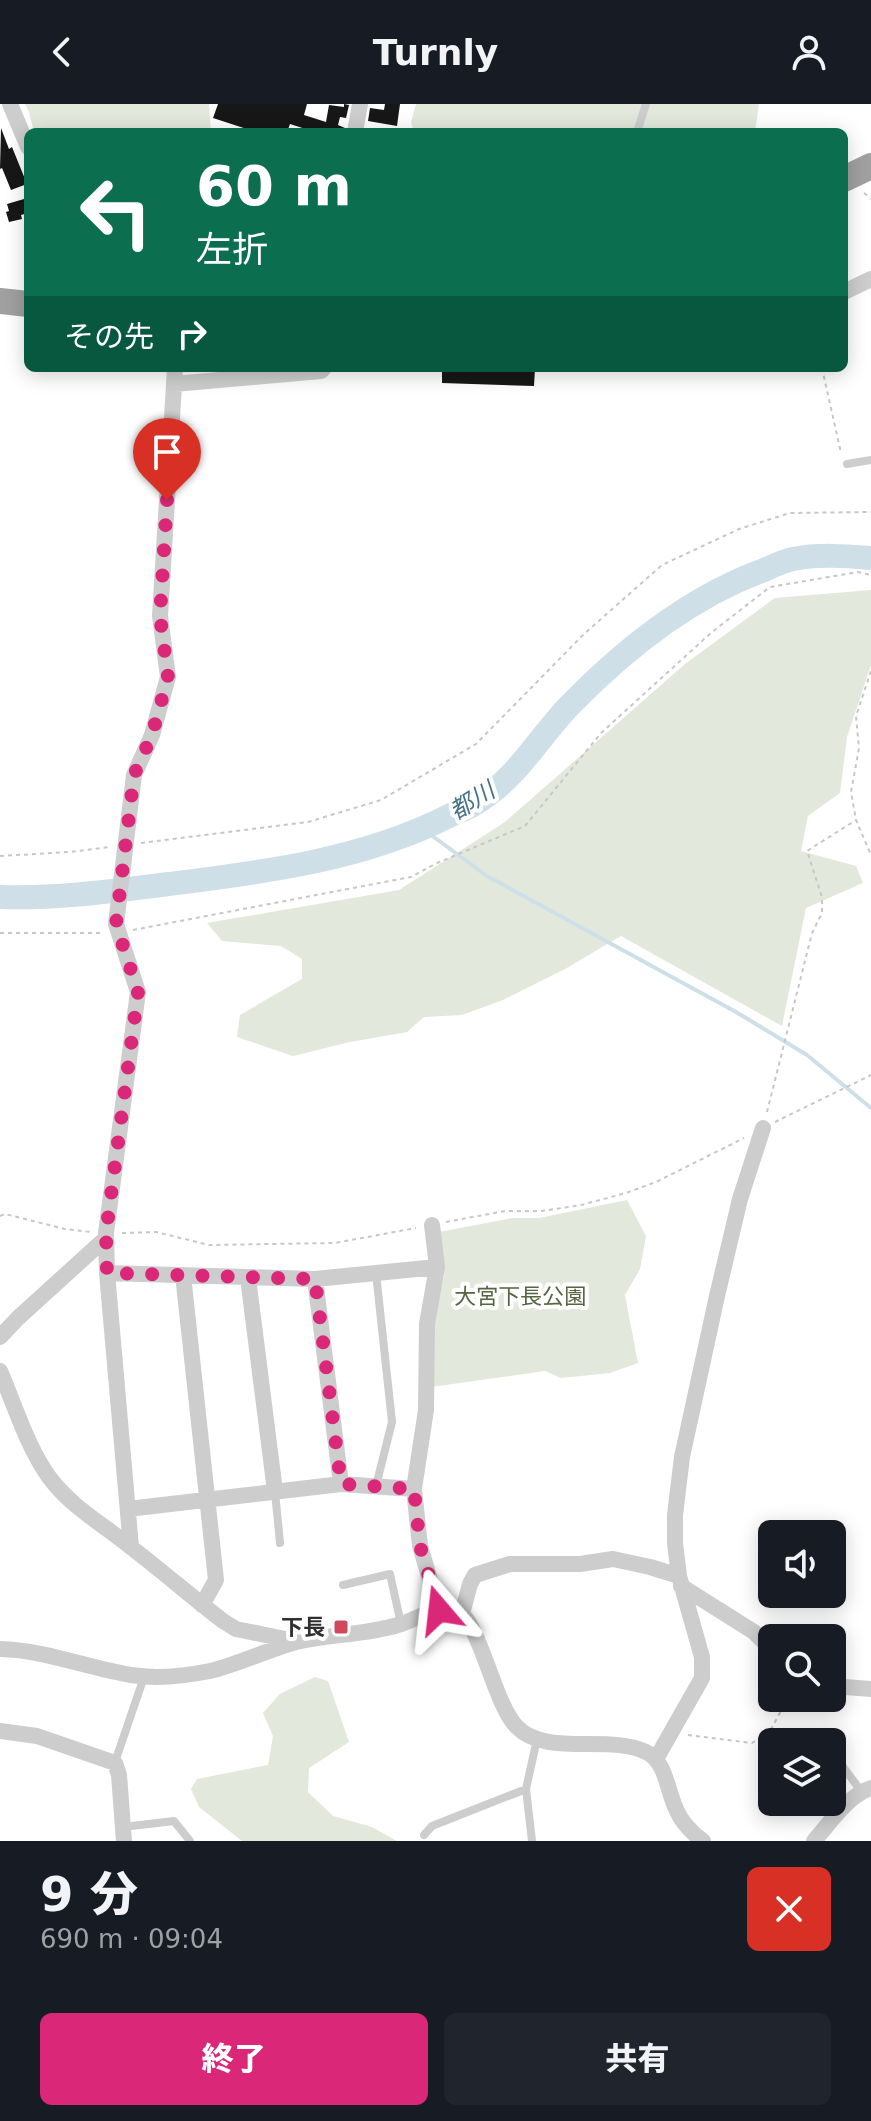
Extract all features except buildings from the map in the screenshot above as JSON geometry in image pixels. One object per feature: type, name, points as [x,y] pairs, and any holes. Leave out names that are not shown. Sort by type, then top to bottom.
[{"type":"highway","points":[[848,177],[871,166]]},
{"type":"highway","points":[[0,301],[24,304]]},
{"type":"street","points":[[10,104],[24,137]]},
{"type":"street","points":[[356,128],[360,104]]},
{"type":"street","points":[[848,290],[871,279]]},
{"type":"street","points":[[131,1547],[106,1236],[138,992],[117,928],[134,775],[152,735],[168,677],[160,616],[174,376],[292,372]]},
{"type":"street","points":[[656,1759],[702,1678],[702,1657],[680,1581],[675,1515],[682,1457],[717,1296],[737,1212],[763,1128]]},
{"type":"street","points":[[432,1225],[437,1267],[427,1324],[426,1410],[414,1489],[420,1546],[439,1610]]},
{"type":"street","points":[[0,1337],[106,1236]]},
{"type":"street","points":[[107,1273],[315,1279],[437,1267]]},
{"type":"street","points":[[183,1275],[216,1580],[202,1605]]},
{"type":"street","points":[[248,1278],[275,1491]]},
{"type":"street","points":[[315,1279],[341,1484]]},
{"type":"street","points":[[0,1371],[29,1439],[49,1476],[77,1507],[236,1629],[298,1641]]},
{"type":"street","points":[[128,1509],[341,1484],[414,1489]]},
{"type":"street","points":[[462,1614],[475,1575],[510,1564],[580,1564],[613,1559],[650,1567],[680,1581],[758,1636]]},
{"type":"street","points":[[0,1649],[36,1653],[132,1675],[176,1675],[211,1670],[298,1641],[367,1633],[401,1625],[447,1608],[462,1614],[471,1629],[505,1710],[515,1726],[525,1734],[549,1742],[631,1746],[642,1750],[656,1759],[662,1768],[677,1811],[700,1840]]},
{"type":"street","points":[[846,1687],[871,1689]]},
{"type":"street","points":[[0,1731],[37,1736],[115,1763],[119,1775],[124,1834]]},
{"type":"street","points":[[814,1841],[866,1790]]},
{"type":"lane","points":[[638,128],[646,104]]},
{"type":"lane","points":[[847,464],[871,460]]},
{"type":"lane","points":[[375,1487],[392,1422],[376,1273]]},
{"type":"lane","points":[[275,1491],[280,1543]]},
{"type":"lane","points":[[343,1585],[390,1574],[401,1625]]},
{"type":"lane","points":[[115,1763],[145,1676]]},
{"type":"lane","points":[[532,1841],[526,1789],[537,1738]]},
{"type":"lane","points":[[846,1768],[866,1790]]},
{"type":"lane","points":[[424,1835],[432,1826],[526,1789]]},
{"type":"lane","points":[[124,1834],[174,1821],[190,1841]]},
{"type":"path","points":[[823,372],[843,460],[847,464]]},
{"type":"path","points":[[0,856],[70,852],[308,822],[381,800],[476,744],[584,634],[662,565],[739,529],[790,513],[871,512]]},
{"type":"path","points":[[0,933],[117,928],[411,877],[525,826],[601,733],[712,632],[770,587],[858,572],[871,575]]},
{"type":"path","points":[[871,671],[856,716],[859,748],[851,792],[856,820],[871,855]]},
{"type":"path","points":[[763,1128],[812,933],[822,913],[822,897],[807,851],[856,820]]},
{"type":"path","points":[[763,1128],[871,1075]]},
{"type":"path","points":[[0,1216],[5,1214],[106,1236]]},
{"type":"path","points":[[671,1733],[752,1743],[769,1733],[780,1712]]},
{"type":"green space","points":[[25,104],[209,104],[211,128],[33,128]]},
{"type":"green space","points":[[416,104],[759,104],[756,128],[413,128],[411,122]]},
{"type":"green space","points":[[871,590],[871,665],[847,737],[840,793],[808,816],[801,851],[856,866],[863,883],[806,908],[782,1026],[621,936],[503,1000],[462,1015],[424,1017],[407,1032],[293,1056],[237,1037],[240,1015],[302,979],[302,959],[281,946],[222,941],[207,923],[399,890],[505,822],[685,664],[775,598]]},
{"type":"green space","name":"大宮下長公園","points":[[627,1200],[646,1236],[640,1269],[625,1295],[638,1363],[610,1373],[561,1378],[545,1371],[431,1387],[430,1329],[444,1276],[439,1232],[512,1218],[539,1218]]},
{"type":"green space","points":[[315,1677],[328,1681],[349,1742],[309,1768],[308,1792],[333,1816],[372,1827],[397,1841],[242,1841],[199,1807],[191,1789],[197,1779],[268,1765],[273,1736],[263,1713],[280,1694]]},
{"type":"waterway","name":"都川","points":[[0,897],[84,894],[241,874],[347,854],[416,831],[470,807],[491,793],[517,769],[560,716],[593,682],[637,643],[685,609],[737,581],[789,560],[822,556],[871,558]]},
{"type":"waterway","points":[[423,829],[487,876],[736,1012],[807,1055],[871,1108]]},
{"type":"place","name":"下長","points":[[341,1627]]},
{"type":"route","points":[[167,500],[160,616],[168,677],[152,735],[134,775],[116,924],[138,992],[106,1233],[107,1273],[315,1279],[341,1484],[414,1489],[420,1546],[439,1610]]}]
